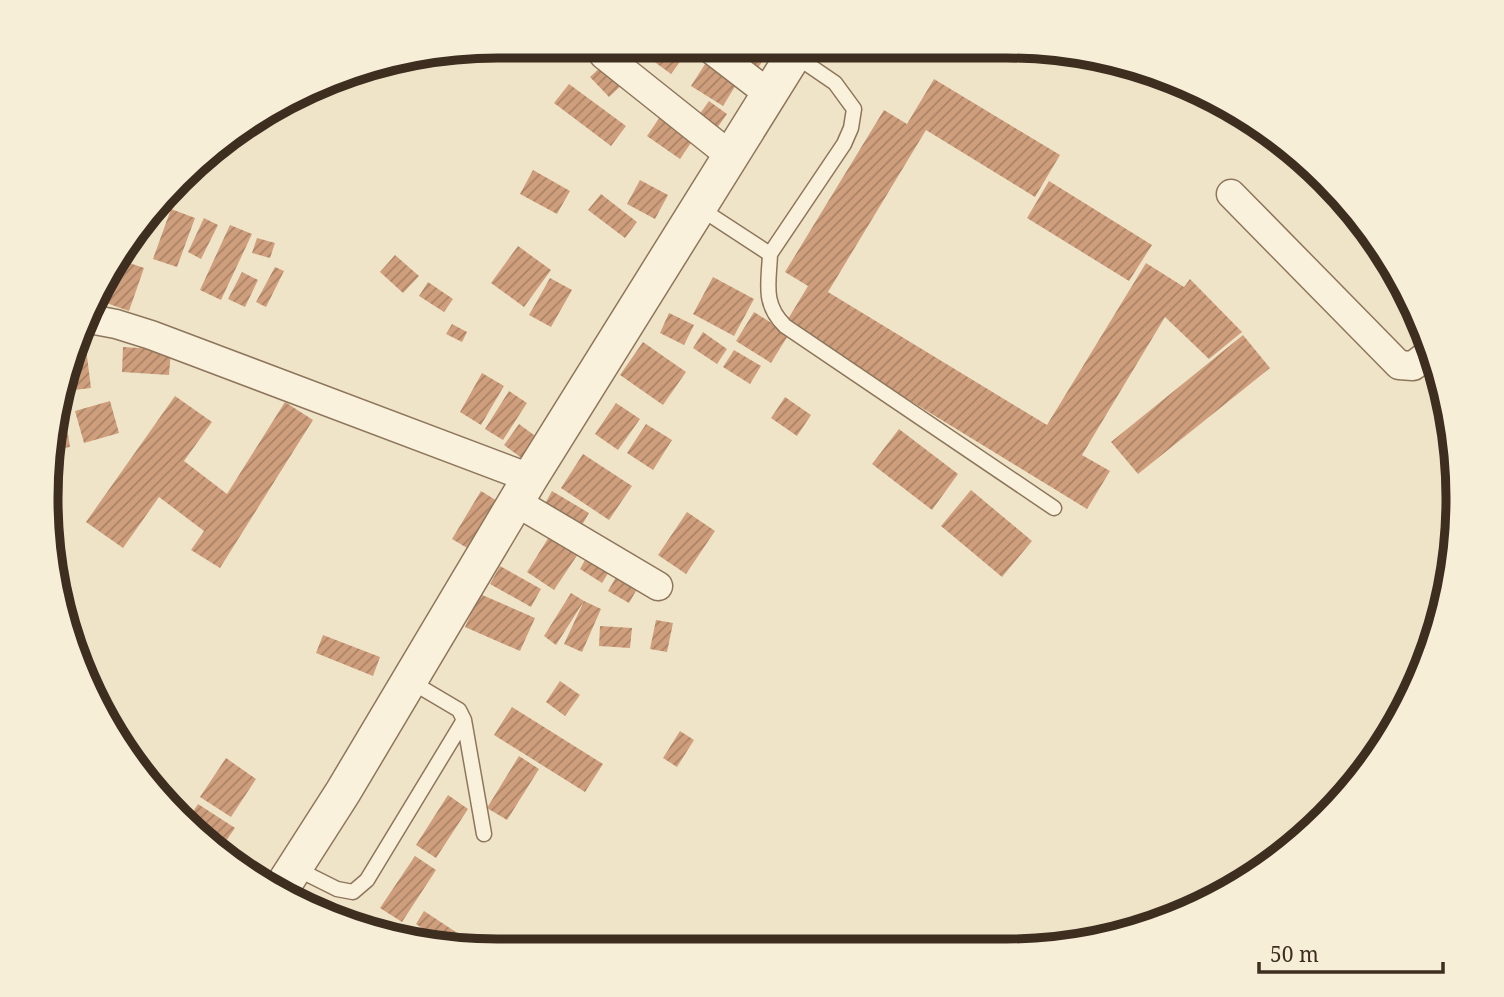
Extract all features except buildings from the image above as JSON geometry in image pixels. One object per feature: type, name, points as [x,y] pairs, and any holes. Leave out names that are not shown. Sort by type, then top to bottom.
[{"type":"street","points":[[608,58],[732,157]]},
{"type":"street","points":[[722,58],[769,94]]},
{"type":"street","points":[[287,880],[343,792],[523,490],[792,58]]},
{"type":"street","points":[[1231,194],[1399,365],[1407,368],[1423,358]]},
{"type":"street","points":[[95,321],[151,335],[523,490],[658,586]]},
{"type":"lane","points":[[805,58],[835,83],[854,109],[851,128],[844,144],[770,254],[768,299],[773,312],[785,326],[1054,508]]},
{"type":"lane","points":[[698,208],[770,254]]},
{"type":"lane","points":[[408,680],[459,710],[464,720],[484,834]]},
{"type":"lane","points":[[287,880],[353,892],[367,880],[464,720]]}]
